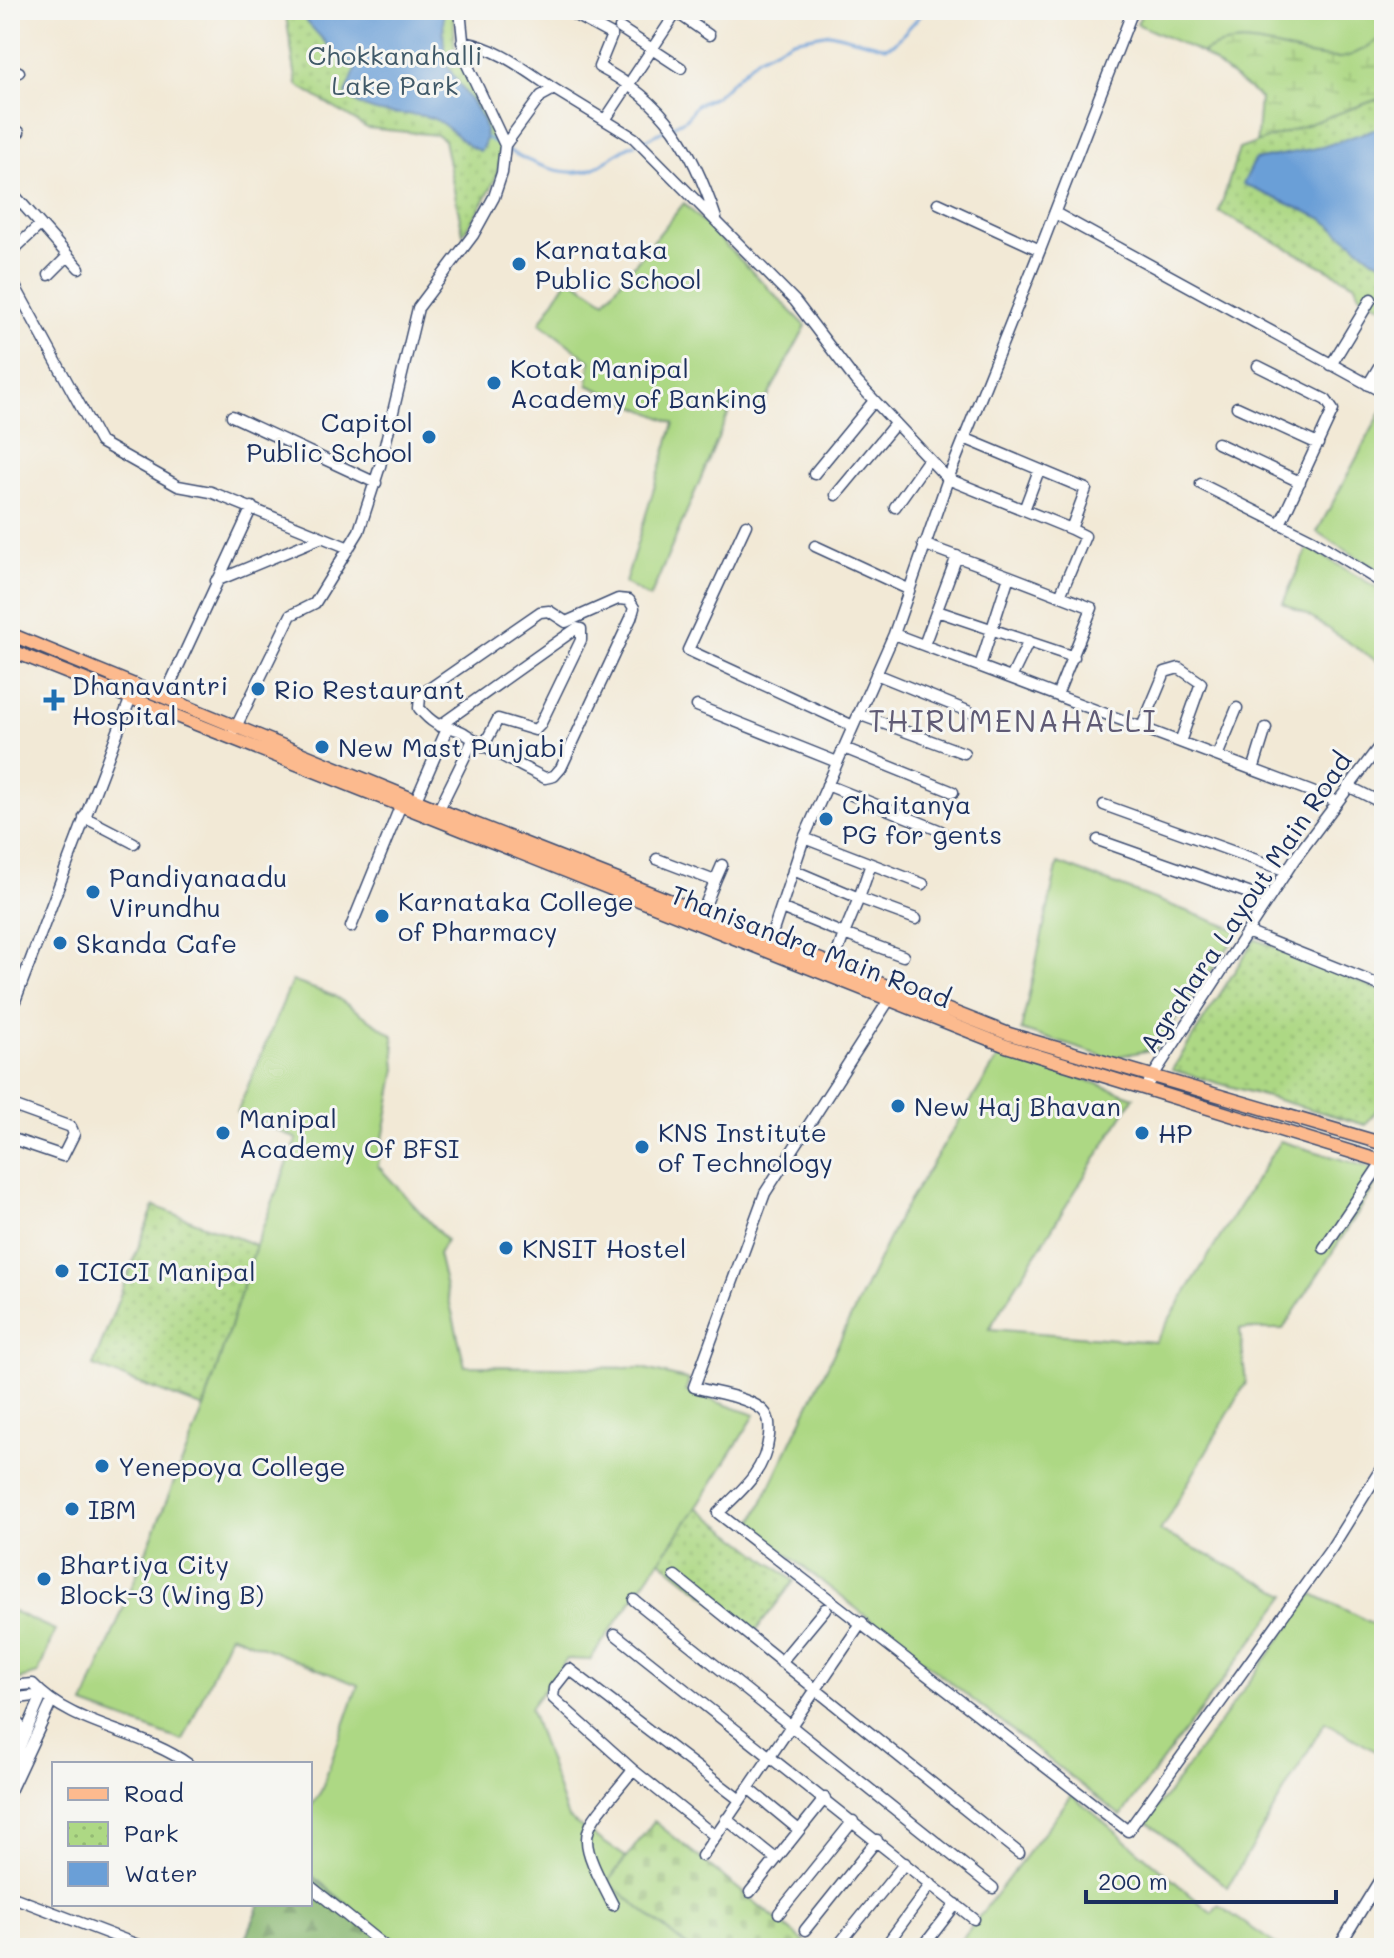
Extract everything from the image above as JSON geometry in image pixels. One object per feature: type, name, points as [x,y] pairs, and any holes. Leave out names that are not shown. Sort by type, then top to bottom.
[{"type":"main road","name":"Thanisandra Main Road","points":[[10,634],[400,807],[768,946],[833,965],[1009,1034],[1384,1144]]},
{"type":"main road","name":"Thanisandra Main Road","points":[[10,650],[132,689],[165,695],[234,732],[702,913],[889,1000],[1006,1046],[1383,1162]]},
{"type":"street","points":[[460,10],[465,60],[506,150]]},
{"type":"street","points":[[566,10],[612,35],[599,67],[632,84],[662,112],[705,186],[718,223]]},
{"type":"street","points":[[768,946],[804,838],[894,634],[923,544],[1133,10]]},
{"type":"street","points":[[605,120],[632,84],[676,11],[709,35]]},
{"type":"street","points":[[620,28],[681,68]]},
{"type":"street","points":[[462,42],[481,45],[501,55],[639,143],[795,301],[874,401],[948,479],[1085,536],[1060,596]]},
{"type":"street","points":[[234,732],[291,615],[315,603],[367,512],[418,308],[473,235],[494,197],[506,150],[541,96],[554,89]]},
{"type":"street","points":[[10,190],[79,268]]},
{"type":"street","points":[[938,203],[1040,250]]},
{"type":"street","points":[[1055,213],[1384,393]]},
{"type":"street","points":[[10,253],[40,225]]},
{"type":"street","points":[[49,275],[68,256]]},
{"type":"street","points":[[10,277],[96,439],[178,486],[198,488],[252,507],[349,548]]},
{"type":"street","points":[[1331,365],[1371,299]]},
{"type":"street","points":[[1368,385],[1384,358]]},
{"type":"street","points":[[1258,366],[1331,404],[1332,415],[1280,524]]},
{"type":"street","points":[[814,474],[874,401]]},
{"type":"street","points":[[1237,407],[1318,444]]},
{"type":"street","points":[[232,416],[376,483]]},
{"type":"street","points":[[836,495],[895,424]]},
{"type":"street","points":[[964,438],[1086,489],[1071,529]]},
{"type":"street","points":[[1217,443],[1300,482]]},
{"type":"street","points":[[895,507],[929,459]]},
{"type":"street","points":[[1024,510],[1039,470]]},
{"type":"street","points":[[1201,484],[1280,524],[1384,584]]},
{"type":"street","points":[[165,695],[252,507]]},
{"type":"street","points":[[746,525],[688,650],[853,726]]},
{"type":"street","points":[[216,581],[320,538]]},
{"type":"street","points":[[923,544],[1092,608],[1057,695]]},
{"type":"street","points":[[815,546],[908,589]]},
{"type":"street","points":[[924,645],[957,556]]},
{"type":"street","points":[[980,666],[1009,576]]},
{"type":"street","points":[[618,599],[629,600],[634,608],[631,618],[554,776],[545,778],[473,740],[462,732],[443,729],[419,708],[420,697],[540,612],[549,611],[566,622],[618,599]]},
{"type":"street","points":[[937,611],[1074,657]]},
{"type":"street","points":[[416,800],[443,729],[577,628],[581,629],[581,640],[540,725],[535,730],[498,719],[483,747]]},
{"type":"street","points":[[894,634],[1336,801]]},
{"type":"street","points":[[1011,678],[1029,641]]},
{"type":"street","points":[[1142,727],[1165,672],[1179,668],[1201,683],[1180,742]]},
{"type":"street","points":[[876,674],[970,712]]},
{"type":"street","points":[[67,857],[132,689]]},
{"type":"street","points":[[10,996],[132,689]]},
{"type":"street","points":[[697,706],[837,762]]},
{"type":"street","points":[[1217,756],[1237,708]]},
{"type":"street","points":[[858,714],[964,753]]},
{"type":"street","points":[[1253,770],[1266,728]]},
{"type":"street","points":[[439,809],[473,740]]},
{"type":"street","name":"Agrahara Layout Main Road","points":[[1143,1090],[1287,871],[1336,801],[1382,745]]},
{"type":"street","points":[[844,748],[953,792]]},
{"type":"street","points":[[827,785],[941,831]]},
{"type":"street","points":[[1348,786],[1384,804]]},
{"type":"street","points":[[1104,805],[1287,871]]},
{"type":"street","points":[[351,927],[400,807]]},
{"type":"street","points":[[84,817],[134,843]]},
{"type":"street","points":[[804,838],[923,884]]},
{"type":"street","points":[[1098,840],[1268,900]]},
{"type":"street","points":[[657,859],[715,881]]},
{"type":"street","points":[[833,965],[871,864]]},
{"type":"street","points":[[702,913],[722,865]]},
{"type":"street","points":[[793,870],[916,919]]},
{"type":"street","points":[[781,908],[903,956]]},
{"type":"street","points":[[1247,932],[1384,987]]},
{"type":"street","points":[[10,1014],[31,947]]},
{"type":"street","points":[[889,1000],[765,1193],[694,1387],[759,1407],[770,1425],[764,1459],[758,1473],[718,1513],[1128,1831],[1331,1549],[1384,1464]]},
{"type":"street","points":[[10,1105],[71,1127],[74,1134],[63,1156],[10,1138]]},
{"type":"street","points":[[1324,1248],[1383,1162]]},
{"type":"street","points":[[675,1576],[1019,1853]]},
{"type":"street","points":[[634,1600],[993,1888]]},
{"type":"street","points":[[781,1662],[825,1609]]},
{"type":"street","points":[[702,1856],[862,1622]]},
{"type":"street","points":[[615,1634],[974,1919]]},
{"type":"street","points":[[715,1836],[633,1770],[553,1698],[554,1688],[569,1669],[740,1800]]},
{"type":"street","points":[[10,1686],[33,1684],[46,1699]]},
{"type":"street","points":[[10,1699],[46,1699],[152,1741],[185,1762]]},
{"type":"street","points":[[10,1769],[46,1699]]},
{"type":"street","points":[[10,1791],[46,1699]]},
{"type":"street","points":[[10,1713],[26,1733]]},
{"type":"street","points":[[613,1905],[585,1852],[585,1837],[589,1825],[633,1770]]},
{"type":"street","points":[[748,1788],[799,1830]]},
{"type":"street","points":[[750,1892],[825,1798]]},
{"type":"street","points":[[726,1819],[776,1859]]},
{"type":"street","points":[[779,1913],[853,1821]]},
{"type":"street","points":[[805,1930],[877,1840]]},
{"type":"street","points":[[836,1948],[905,1863]]},
{"type":"street","points":[[1338,1948],[1384,1873]]},
{"type":"street","points":[[884,1948],[931,1884]]},
{"type":"street","points":[[312,1888],[387,1948]]},
{"type":"street","points":[[10,1896],[141,1947]]},
{"type":"street","points":[[922,1948],[956,1904]]},
{"type":"green space","name":"Chokkanahalli Lake Park","points":[[285,10],[454,10],[456,55],[492,118],[500,153],[498,168],[486,199],[463,234],[444,140],[437,135],[367,128],[297,85]]},
{"type":"green space","points":[[1143,10],[1384,10],[1384,36],[1339,59],[1253,43],[1219,46],[1202,53],[1137,24]]},
{"type":"green space","points":[[1384,36],[1384,126],[1255,160],[1260,98],[1202,53],[1219,46],[1253,43],[1339,58],[1356,53]]},
{"type":"green space","points":[[1384,97],[1384,307],[1360,295],[1355,284],[1219,212],[1239,149]]},
{"type":"green space","points":[[684,203],[806,326],[759,413],[735,398],[650,598],[625,583],[674,423],[588,385],[590,361],[540,323],[569,277],[605,301]]},
{"type":"green space","points":[[1384,407],[1384,574],[1317,532]]},
{"type":"green space","points":[[1308,547],[1384,592],[1384,666],[1304,613],[1283,603]]},
{"type":"green space","points":[[1058,863],[1240,931],[1155,1049],[1109,1058],[1021,1030]]},
{"type":"green space","points":[[1255,939],[1384,992],[1384,1099],[1366,1125],[1172,1070]]},
{"type":"green space","points":[[292,981],[334,996],[393,1035],[396,1069],[378,1166],[446,1240],[438,1254],[465,1366],[642,1368],[689,1380],[686,1391],[755,1415],[697,1507],[590,1660],[567,1659],[530,1708],[568,1818],[626,1857],[608,1882],[689,1948],[400,1948],[312,1876],[312,1805],[321,1791],[358,1685],[230,1634],[183,1741],[84,1705],[204,1408],[256,1245],[297,1139],[237,1112]]},
{"type":"green space","points":[[1003,1050],[1134,1097],[989,1329],[1155,1342],[1280,1141],[1384,1172],[1283,1329],[1240,1329],[1246,1383],[1160,1531],[1287,1595],[1121,1816],[751,1526],[899,1217]]},
{"type":"green space","points":[[154,1206],[256,1245],[204,1408],[93,1366]]},
{"type":"green space","points":[[697,1507],[794,1581],[754,1633],[660,1560]]},
{"type":"green space","points":[[1313,1594],[1384,1629],[1384,1643],[1376,1657],[1384,1663],[1384,1756],[1325,1722],[1228,1887],[1147,1822]]},
{"type":"green space","points":[[10,1610],[55,1630],[38,1674],[10,1682]]},
{"type":"green space","points":[[1072,1795],[1212,1913],[1218,1905],[1281,1948],[955,1948]]},
{"type":"green space","points":[[654,1821],[812,1948],[689,1948],[608,1882]]},
{"type":"green space","points":[[312,1876],[400,1948],[242,1948],[259,1906],[312,1906]]},
{"type":"water","name":"Chokkanahalli Lake Park","points":[[296,10],[443,10],[446,61],[481,117],[485,129],[485,140],[480,151],[429,117],[370,109],[346,94],[357,66],[336,54]]},
{"type":"water","points":[[1384,126],[1384,263],[1373,259],[1323,219],[1243,184],[1255,160],[1322,147]]},
{"type":"waterway","points":[[642,142],[686,119],[696,105],[715,97],[757,58],[793,40],[830,33],[886,47],[894,44],[925,10]]},
{"type":"waterway","points":[[487,138],[501,146]]},
{"type":"waterway","points":[[508,150],[548,168],[582,172],[635,144]]},
{"type":"place","name":"Karnataka Public School","points":[[519,264]]},
{"type":"place","name":"Kotak Manipal Academy of Banking","points":[[494,383]]},
{"type":"place","name":"Capitol Public School","points":[[429,437]]},
{"type":"place","name":"Rio Restaurant","points":[[258,689]]},
{"type":"place","name":"Dhanavantri Hospital","points":[[54,700]]},
{"type":"place","name":"New Mast Punjabi","points":[[322,747]]},
{"type":"place","name":"Chaitanya PG for gents","points":[[826,819]]},
{"type":"place","name":"Pandiyanaadu Virundhu","points":[[93,892]]},
{"type":"place","name":"Karnataka College of Pharmacy","points":[[382,916]]},
{"type":"place","name":"Skanda Cafe","points":[[60,943]]},
{"type":"place","name":"New Haj Bhavan","points":[[898,1106]]},
{"type":"place","name":"Manipal Academy Of BFSI","points":[[223,1133]]},
{"type":"place","name":"HP","points":[[1142,1133]]},
{"type":"place","name":"KNS Institute of Technology","points":[[642,1147]]},
{"type":"place","name":"KNSIT Hostel","points":[[506,1248]]},
{"type":"place","name":"ICICI Manipal","points":[[62,1271]]},
{"type":"place","name":"Yenepoya College","points":[[102,1466]]},
{"type":"place","name":"IBM","points":[[72,1509]]},
{"type":"place","name":"Bhartiya City Block-3 (Wing B)","points":[[44,1579]]},
{"type":"district","name":"THIRUMENAHALLI","points":[[1013,720]]}]
